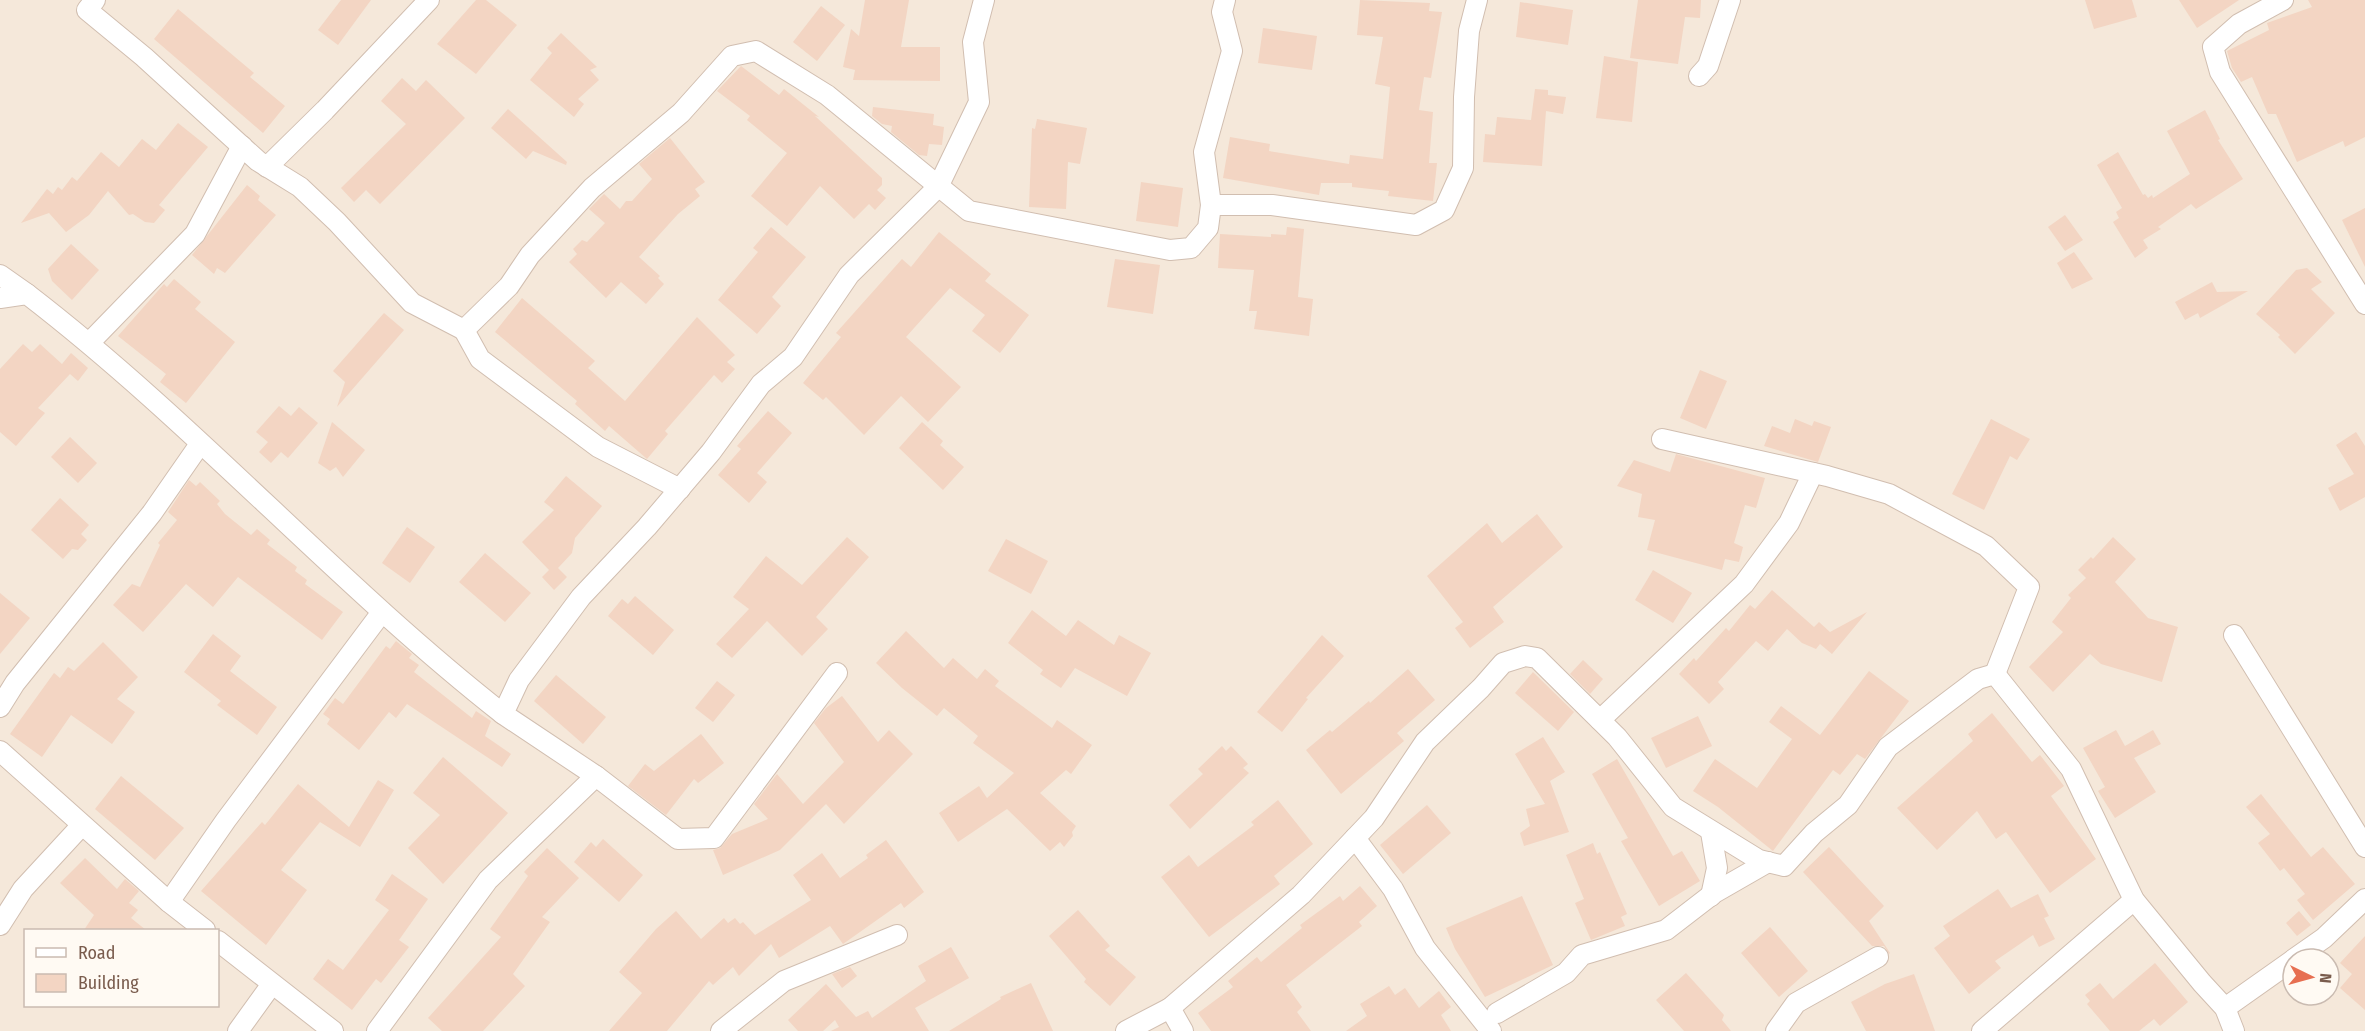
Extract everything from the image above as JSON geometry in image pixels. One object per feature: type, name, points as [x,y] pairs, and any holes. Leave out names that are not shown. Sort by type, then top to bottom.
[{"type":"street","points":[[95,0],[87,10],[144,57],[242,147],[267,167],[300,187],[337,222],[412,303],[464,330],[480,359],[598,447],[680,489]]},
{"type":"street","points":[[267,167],[325,110],[429,0]]},
{"type":"street","points":[[503,714],[519,680],[581,597],[680,489],[711,452],[761,384],[793,357],[849,275],[938,188],[979,102],[973,42],[984,0]]},
{"type":"street","points":[[464,330],[509,286],[530,255],[592,188],[681,113],[732,56],[756,51],[827,95],[969,211],[1170,250],[1191,248],[1208,228],[1211,205],[1204,152],[1232,51],[1222,12],[1225,0]]},
{"type":"street","points":[[1211,205],[1272,205],[1416,225],[1444,210],[1463,168],[1464,97],[1469,31],[1477,0]]},
{"type":"street","points":[[1699,76],[1708,66],[1730,0]]},
{"type":"street","points":[[2283,0],[2239,24],[2213,47],[2220,72],[2365,304]]},
{"type":"street","points":[[90,342],[195,234],[242,147]]},
{"type":"street","points":[[0,275],[90,342],[442,666],[503,714],[596,776],[678,839],[714,838],[837,673]]},
{"type":"street","points":[[0,298],[27,294]]},
{"type":"street","points":[[1662,439],[1813,473],[1890,494],[1986,546],[2029,587],[1995,674]]},
{"type":"street","points":[[0,707],[15,683],[152,513],[200,444]]},
{"type":"street","points":[[1600,720],[1744,584],[1789,523],[1813,473]]},
{"type":"street","points":[[169,902],[226,820],[382,612]]},
{"type":"street","points":[[2234,635],[2365,847]]},
{"type":"street","points":[[1126,1031],[1170,1008],[1301,895],[1374,819],[1425,742],[1481,688],[1503,663],[1525,656],[1538,658],[1600,720],[1673,807],[1711,832],[1768,862],[1784,866],[1814,833],[1848,805],[1888,747],[1978,679],[1995,674]]},
{"type":"street","points":[[1995,674],[2070,769],[2134,900],[2225,1008],[2234,1031]]},
{"type":"street","points":[[0,752],[169,902],[204,929]]},
{"type":"street","points":[[377,1031],[488,880],[596,776]]},
{"type":"street","points":[[0,925],[23,889],[82,825]]},
{"type":"street","points":[[1711,832],[1717,868],[1711,896]]},
{"type":"street","points":[[1355,838],[1393,889],[1425,948],[1494,1022],[1566,973],[1582,956],[1666,930],[1711,896],[1768,862]]},
{"type":"street","points":[[2311,947],[2324,938],[2365,899]]},
{"type":"street","points":[[1982,1031],[2134,900]]},
{"type":"street","points":[[721,1031],[784,981],[897,935]]},
{"type":"street","points":[[219,942],[333,1031]]},
{"type":"street","points":[[1776,1031],[1796,1003],[1878,957]]},
{"type":"street","points":[[2225,1008],[2281,968]]},
{"type":"street","points":[[238,1031],[272,984]]},
{"type":"street","points":[[1170,1008],[1182,1031]]},
{"type":"shaded area","points":[[0,0],[2365,0],[2365,1031],[0,1031]]},
{"type":"building","points":[[341,0],[371,0],[338,45],[318,30]]},
{"type":"building","points":[[476,0],[486,0],[517,25],[476,74],[437,44]]},
{"type":"building","points":[[865,0],[909,0],[901,47],[940,47],[940,81],[853,80],[855,70],[843,67],[851,29],[859,36]]},
{"type":"building","points":[[1360,0],[1430,3],[1429,11],[1442,12],[1431,78],[1424,77],[1419,110],[1433,112],[1429,163],[1437,163],[1433,201],[1388,196],[1389,191],[1352,187],[1352,183],[1321,183],[1319,195],[1223,178],[1230,137],[1270,144],[1269,151],[1349,164],[1350,155],[1383,159],[1390,87],[1375,84],[1383,37],[1357,35]]},
{"type":"building","points":[[1638,0],[1701,0],[1700,18],[1685,17],[1678,64],[1630,58]]},
{"type":"building","points":[[2085,0],[2132,0],[2137,17],[2094,29]]},
{"type":"building","points":[[2179,0],[2239,0],[2197,28]]},
{"type":"building","points":[[2308,0],[2365,0],[2365,137],[2345,147],[2343,141],[2297,162],[2276,114],[2268,114],[2252,77],[2241,82],[2232,68],[2227,51],[2269,30],[2267,23],[2312,7]]},
{"type":"building","points":[[1520,2],[1573,10],[1568,45],[1516,37]]},
{"type":"building","points":[[821,6],[845,25],[817,61],[793,42]]},
{"type":"building","points":[[178,9],[254,73],[250,77],[285,106],[263,133],[154,39]]},
{"type":"building","points":[[1263,28],[1317,36],[1312,70],[1258,63]]},
{"type":"building","points":[[561,33],[597,67],[590,70],[599,80],[578,99],[584,104],[574,117],[530,80],[552,53],[547,48]]},
{"type":"building","points":[[1604,56],[1638,62],[1632,122],[1596,118]]},
{"type":"building","points":[[741,66],[779,95],[784,89],[819,117],[815,116],[882,178],[882,185],[877,190],[886,198],[875,210],[869,204],[854,219],[820,186],[787,226],[751,196],[787,153],[747,120],[750,116],[717,91]]},
{"type":"building","points":[[402,78],[416,91],[426,80],[465,118],[380,204],[366,190],[354,202],[341,188],[406,124],[381,101]]},
{"type":"building","points":[[1535,89],[1548,90],[1548,95],[1566,97],[1563,114],[1546,111],[1542,166],[1483,162],[1485,134],[1495,135],[1497,117],[1531,120]]},
{"type":"building","points":[[873,107],[934,114],[933,125],[944,127],[942,145],[929,144],[927,156],[919,155],[891,132],[892,126],[882,124],[872,116]]},
{"type":"building","points":[[508,109],[567,162],[566,165],[533,151],[526,159],[491,128]]},
{"type":"building","points":[[2205,110],[2220,139],[2218,140],[2243,179],[2196,209],[2191,204],[2158,227],[2161,229],[2143,240],[2148,248],[2135,258],[2113,222],[2119,218],[2116,212],[2122,208],[2097,165],[2118,152],[2143,195],[2145,194],[2148,198],[2152,195],[2153,198],[2190,174],[2167,131]]},
{"type":"building","points":[[1037,119],[1087,128],[1080,164],[1068,162],[1066,209],[1029,207],[1032,128],[1035,129]]},
{"type":"building","points":[[178,123],[208,147],[159,205],[165,210],[154,223],[145,222],[133,214],[129,215],[108,191],[89,215],[66,232],[49,213],[21,223],[47,189],[53,194],[58,187],[62,190],[72,177],[77,181],[101,152],[119,167],[142,139],[156,150]]},
{"type":"building","points":[[670,138],[705,182],[695,189],[700,196],[678,214],[639,257],[660,276],[658,278],[664,284],[646,304],[621,282],[606,298],[569,262],[577,254],[573,249],[582,240],[587,242],[605,223],[589,209],[604,194],[620,209],[626,201],[632,201],[652,179],[639,164]]},
{"type":"building","points":[[1141,182],[1183,188],[1178,227],[1136,221]]},
{"type":"building","points":[[247,185],[260,196],[258,200],[276,215],[225,273],[217,268],[214,274],[192,255]]},
{"type":"building","points":[[2365,208],[2365,267],[2342,220]]},
{"type":"building","points":[[2065,215],[2083,240],[2065,251],[2048,227]]},
{"type":"building","points":[[771,227],[806,257],[772,297],[781,306],[757,334],[718,300],[758,252],[753,248]]},
{"type":"building","points":[[1287,227],[1304,229],[1298,297],[1313,299],[1309,336],[1254,329],[1257,311],[1249,311],[1254,270],[1218,268],[1220,234],[1271,237],[1271,234],[1286,235]]},
{"type":"building","points":[[939,232],[991,274],[985,281],[1029,315],[1000,353],[972,331],[985,315],[950,288],[906,337],[961,387],[928,422],[901,396],[864,435],[826,397],[823,400],[803,383],[841,337],[836,333],[902,259],[911,267]]},
{"type":"building","points":[[71,244],[99,270],[72,300],[52,281],[48,269]]},
{"type":"building","points":[[2074,252],[2093,279],[2072,289],[2057,263]]},
{"type":"building","points":[[1115,259],[1160,265],[1153,314],[1107,307]]},
{"type":"building","points":[[2307,268],[2322,282],[2311,289],[2335,313],[2295,354],[2278,337],[2280,335],[2256,314],[2296,270]]},
{"type":"building","points":[[174,279],[201,302],[195,309],[235,342],[186,403],[160,382],[166,374],[118,336],[164,284],[167,287]]},
{"type":"building","points":[[2212,282],[2217,292],[2248,291],[2200,318],[2198,313],[2185,320],[2175,302]]},
{"type":"building","points":[[522,298],[595,361],[588,368],[625,401],[697,317],[735,355],[727,362],[735,369],[722,383],[714,375],[665,431],[668,434],[647,459],[609,426],[605,431],[575,404],[577,401],[495,332]]},
{"type":"building","points":[[384,313],[404,330],[337,407],[345,382],[333,371]]},
{"type":"building","points":[[23,344],[32,352],[40,344],[62,364],[71,353],[88,368],[78,381],[70,374],[38,408],[45,413],[16,446],[0,432],[0,369]]},
{"type":"building","points":[[1700,370],[1727,381],[1706,429],[1680,418]]},
{"type":"building","points":[[279,406],[291,416],[299,407],[318,423],[288,458],[281,452],[271,463],[259,452],[268,442],[256,432]]},
{"type":"building","points":[[768,411],[792,433],[757,473],[767,482],[749,503],[718,475],[741,449],[737,446]]},
{"type":"building","points":[[1795,419],[1812,426],[1814,421],[1831,427],[1818,462],[1764,446],[1772,426],[1790,433]]},
{"type":"building","points":[[1991,419],[2030,439],[2017,460],[2010,456],[1984,510],[1952,494]]},
{"type":"building","points":[[332,422],[365,450],[343,477],[336,467],[330,471],[318,463]]},
{"type":"building","points":[[922,422],[943,441],[940,445],[964,467],[943,490],[899,448]]},
{"type":"building","points":[[2356,432],[2365,446],[2365,497],[2340,511],[2328,488],[2354,474],[2336,445]]},
{"type":"building","points":[[70,437],[97,463],[78,483],[51,457]]},
{"type":"building","points":[[1676,454],[1765,478],[1756,508],[1745,505],[1734,543],[1743,547],[1739,562],[1725,559],[1722,570],[1647,550],[1655,520],[1638,517],[1642,494],[1617,486],[1634,460],[1670,472]]},
{"type":"building","points":[[566,476],[602,506],[575,538],[572,553],[558,568],[567,577],[554,590],[542,577],[549,570],[522,542],[554,510],[544,502]]},
{"type":"building","points":[[189,480],[196,486],[200,482],[220,501],[217,504],[225,514],[251,535],[257,529],[270,540],[267,544],[297,567],[295,571],[307,580],[305,584],[343,612],[322,640],[238,577],[213,607],[186,584],[143,632],[113,605],[132,584],[140,587],[160,545],[158,543],[177,520],[168,512]]},
{"type":"building","points":[[60,498],[89,525],[81,534],[87,540],[78,550],[72,549],[63,559],[31,530]]},
{"type":"building","points":[[1537,514],[1563,547],[1493,607],[1504,622],[1470,648],[1455,628],[1463,622],[1427,576],[1487,523],[1502,543]]},
{"type":"building","points":[[407,527],[435,547],[410,583],[382,563]]},
{"type":"building","points":[[847,537],[869,557],[816,617],[828,629],[802,656],[767,621],[732,658],[716,644],[749,609],[733,597],[766,556],[802,585]]},
{"type":"building","points":[[2113,537],[2136,559],[2115,582],[2148,618],[2178,627],[2162,682],[2101,664],[2090,654],[2053,692],[2029,667],[2063,632],[2052,622],[2071,598],[2068,595],[2086,578],[2078,570],[2091,557],[2093,559]]},
{"type":"building","points":[[1006,539],[1048,561],[1031,594],[988,571]]},
{"type":"building","points":[[485,553],[531,593],[505,622],[459,582]]},
{"type":"building","points":[[1653,570],[1692,593],[1673,623],[1635,600]]},
{"type":"building","points":[[1772,590],[1814,627],[1819,622],[1830,632],[1867,612],[1832,654],[1820,644],[1816,649],[1802,643],[1787,629],[1768,651],[1756,641],[1718,682],[1724,689],[1709,704],[1679,674],[1694,658],[1696,661],[1726,628],[1729,631],[1750,605],[1755,609]]},
{"type":"building","points":[[0,593],[30,618],[0,654]]},
{"type":"building","points":[[635,596],[674,630],[653,655],[608,616],[622,599],[628,604]]},
{"type":"building","points":[[1032,610],[1066,636],[1078,620],[1114,645],[1119,635],[1151,653],[1127,696],[1075,668],[1061,688],[1040,674],[1043,670],[1008,643]]},
{"type":"building","points":[[906,631],[944,668],[953,658],[977,679],[985,669],[999,681],[995,686],[1052,728],[1057,720],[1092,745],[1071,774],[1066,770],[1040,793],[1076,826],[1072,832],[1073,836],[1064,847],[1060,842],[1050,851],[1007,809],[958,842],[939,813],[979,786],[987,798],[1014,773],[973,743],[978,736],[944,708],[937,716],[902,688],[876,663]]},
{"type":"building","points":[[213,634],[241,656],[230,671],[277,707],[257,735],[217,705],[221,701],[184,672]]},
{"type":"building","points":[[1322,635],[1344,656],[1306,698],[1308,699],[1282,732],[1257,712]]},
{"type":"building","points":[[396,641],[412,654],[409,658],[419,665],[414,672],[472,718],[476,711],[491,721],[485,736],[511,754],[502,767],[407,704],[396,718],[389,712],[359,750],[327,724],[330,719],[323,714],[335,698],[343,704],[386,646],[390,649]]},
{"type":"building","points":[[103,642],[138,677],[117,699],[135,712],[112,744],[71,715],[42,757],[10,734],[54,673],[60,678],[68,667],[74,671]]},
{"type":"building","points":[[1583,660],[1603,679],[1590,694],[1570,674]]},
{"type":"building","points":[[1408,669],[1435,700],[1397,733],[1404,741],[1341,794],[1306,750],[1369,701],[1370,703]]},
{"type":"building","points":[[1869,671],[1909,701],[1865,759],[1857,754],[1840,775],[1833,770],[1773,851],[1718,807],[1693,791],[1715,759],[1757,788],[1792,739],[1769,722],[1781,706],[1820,735]]},
{"type":"building","points":[[1533,672],[1574,712],[1558,731],[1515,693]]},
{"type":"building","points":[[556,675],[606,717],[583,744],[534,701]]},
{"type":"building","points":[[717,681],[735,695],[713,722],[695,708]]},
{"type":"building","points":[[842,696],[878,742],[889,730],[913,754],[844,824],[826,804],[780,850],[723,875],[713,850],[720,848],[732,834],[768,819],[754,804],[777,774],[803,804],[844,762],[814,723],[826,708]]},
{"type":"building","points":[[1992,713],[2032,762],[2040,755],[2064,786],[2051,796],[2096,859],[2050,893],[2006,832],[1996,839],[1977,811],[1937,850],[1897,808],[1973,741],[1968,734]]},
{"type":"building","points":[[1698,716],[1712,746],[1666,768],[1651,738]]},
{"type":"building","points":[[2116,730],[2125,746],[2153,730],[2161,744],[2134,758],[2156,792],[2115,818],[2098,791],[2105,787],[2083,748]]},
{"type":"building","points":[[701,734],[724,763],[698,783],[694,779],[666,815],[628,786],[645,764],[654,771]]},
{"type":"building","points":[[1543,737],[1565,772],[1550,781],[1569,832],[1524,846],[1520,833],[1530,826],[1526,809],[1545,804],[1515,754]]},
{"type":"building","points":[[1222,746],[1226,751],[1231,746],[1248,764],[1243,768],[1249,773],[1190,829],[1169,805],[1203,774],[1198,769]]},
{"type":"building","points":[[443,757],[508,813],[443,884],[408,848],[440,815],[413,793]]},
{"type":"building","points":[[1617,759],[1673,856],[1682,851],[1700,881],[1659,906],[1621,841],[1628,838],[1592,774]]},
{"type":"building","points":[[121,776],[184,828],[155,860],[95,809]]},
{"type":"building","points":[[378,780],[394,790],[360,847],[320,822],[281,870],[307,890],[266,945],[201,891],[262,822],[265,825],[298,784],[349,827]]},
{"type":"building","points":[[2261,794],[2311,857],[2323,847],[2355,884],[2313,920],[2297,900],[2305,894],[2284,868],[2280,871],[2258,843],[2270,834],[2246,807]]},
{"type":"building","points":[[1278,800],[1313,844],[1274,876],[1280,884],[1209,937],[1161,877],[1189,855],[1198,867],[1254,825],[1251,822]]},
{"type":"building","points":[[1427,805],[1451,833],[1403,874],[1380,845]]},
{"type":"building","points":[[603,839],[643,875],[619,902],[574,862],[591,842],[596,847]]},
{"type":"building","points":[[886,840],[924,892],[904,908],[901,903],[843,944],[830,926],[779,958],[771,944],[739,976],[733,967],[713,985],[709,981],[667,1031],[609,1031],[642,993],[619,972],[656,929],[676,911],[701,939],[724,918],[728,923],[735,918],[740,924],[743,922],[755,935],[811,900],[793,875],[822,853],[840,878],[868,858],[866,855]]},
{"type":"building","points":[[1593,843],[1597,854],[1600,852],[1627,914],[1621,917],[1625,926],[1591,940],[1575,903],[1584,899],[1566,855]]},
{"type":"building","points":[[1829,847],[1884,906],[1869,921],[1889,954],[1884,946],[1872,946],[1803,872]]},
{"type":"building","points":[[547,848],[579,878],[542,917],[550,922],[513,974],[525,986],[483,1031],[442,1031],[428,1018],[501,937],[490,929],[528,876],[524,872]]},
{"type":"building","points":[[85,858],[117,889],[125,879],[139,891],[129,903],[138,910],[131,918],[145,929],[85,929],[94,915],[60,883]]},
{"type":"building","points":[[392,874],[428,899],[399,940],[409,947],[381,983],[376,979],[352,1010],[313,979],[328,959],[343,970],[389,910],[375,900]]},
{"type":"building","points":[[1360,886],[1377,906],[1359,922],[1362,926],[1286,985],[1302,1007],[1297,1012],[1311,1031],[1211,1031],[1198,1013],[1233,987],[1228,981],[1257,957],[1261,962],[1302,928],[1300,925],[1340,896],[1343,901]]},
{"type":"building","points":[[1998,889],[2011,908],[2038,894],[2049,916],[2044,918],[2055,939],[2039,947],[2033,935],[1995,961],[2001,968],[1969,994],[1934,948],[1950,936],[1943,926]]},
{"type":"building","points":[[1522,896],[1553,965],[1485,997],[1455,949],[1446,928]]},
{"type":"building","points":[[1078,910],[1110,946],[1105,950],[1136,977],[1110,1006],[1084,982],[1086,979],[1049,936]]},
{"type":"building","points":[[2299,911],[2311,925],[2297,936],[2286,923]]},
{"type":"building","points":[[1770,927],[1808,971],[1779,997],[1741,953]]},
{"type":"building","points":[[2365,936],[2365,1010],[2341,989],[2352,974],[2341,962]]},
{"type":"building","points":[[951,947],[969,978],[915,1008],[929,1031],[831,1031],[839,1027],[835,1020],[823,1031],[798,1031],[788,1020],[826,984],[856,1017],[868,1011],[872,1018],[926,981],[918,966]]},
{"type":"building","points":[[2155,963],[2188,1002],[2160,1026],[2154,1019],[2139,1031],[2110,1031],[2087,1004],[2090,1001],[2085,995],[2100,983],[2113,999]]},
{"type":"building","points":[[850,967],[857,976],[842,988],[832,974]]},
{"type":"building","points":[[1686,973],[1724,1015],[1722,1020],[1731,1031],[1684,1031],[1656,1000]]},
{"type":"building","points":[[1914,974],[1935,1031],[1866,1031],[1851,1002],[1885,984]]},
{"type":"building","points":[[1031,983],[1053,1031],[949,1031],[1001,999],[1000,997]]},
{"type":"building","points":[[1389,986],[1395,995],[1405,988],[1419,1008],[1439,991],[1451,1007],[1441,1015],[1451,1031],[1346,1031],[1367,1016],[1360,1004]]}]
